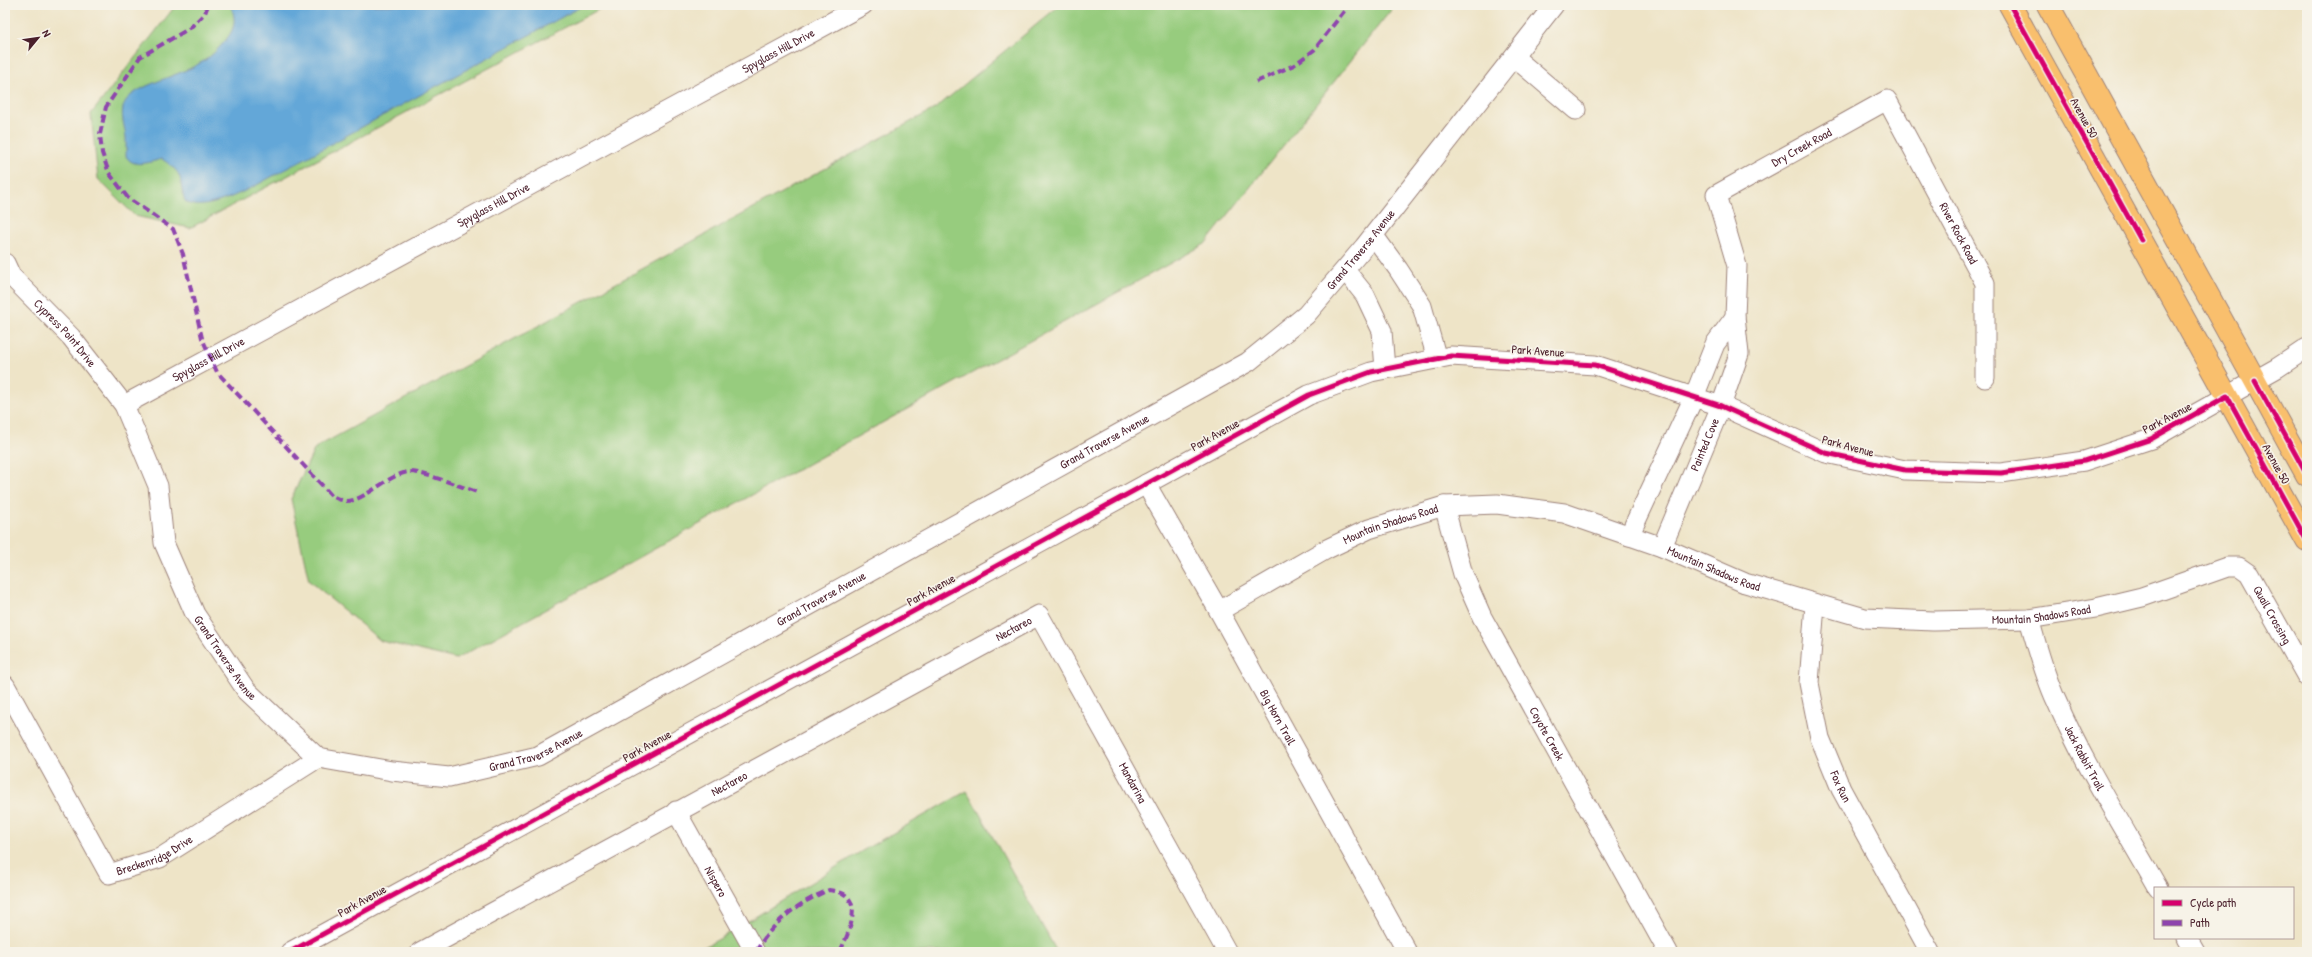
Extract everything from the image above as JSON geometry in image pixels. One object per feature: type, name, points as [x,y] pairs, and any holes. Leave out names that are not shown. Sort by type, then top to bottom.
[{"type":"main road","name":"Avenue 50","points":[[2010,5],[2307,541]]},
{"type":"main road","name":"Avenue 50","points":[[2048,5],[2307,475]]},
{"type":"street","name":"Spyglass Hill Drive","points":[[124,405],[863,5]]},
{"type":"street","name":"Grand Traverse Avenue","points":[[124,405],[158,486],[164,543],[195,614],[246,690],[318,758],[392,771],[449,777],[538,756],[1248,362],[1306,315],[1345,270],[1374,236],[1554,5]]},
{"type":"street","points":[[1514,57],[1576,110]]},
{"type":"street","name":"Dry Creek Road","points":[[1716,195],[1887,100]]},
{"type":"street","name":"River Rock Road","points":[[1887,100],[1985,283],[1985,378]]},
{"type":"street","name":"Painted Cove","points":[[1662,547],[1721,406],[1739,354],[1735,317],[1737,266],[1716,195]]},
{"type":"street","points":[[1374,236],[1422,306],[1437,359]]},
{"type":"street","name":"Cypress Point Drive","points":[[5,263],[11,276],[71,336],[124,405]]},
{"type":"street","points":[[1345,270],[1365,295],[1382,331],[1385,369]]},
{"type":"street","points":[[1629,536],[1694,397],[1715,344],[1735,317]]},
{"type":"street","name":"Park Avenue","points":[[290,952],[1309,395],[1371,372],[1451,356],[1595,365],[1721,406],[1826,453],[1905,470],[2001,473],[2084,461],[2151,439],[2255,381],[2307,348]]},
{"type":"street","name":"Big Horn Trail","points":[[1146,484],[1219,611],[1407,952]]},
{"type":"street","name":"Mountain Shadows Road","points":[[1219,611],[1327,549],[1369,529],[1444,506],[1497,504],[1564,513],[1662,547],[1745,583],[1865,618],[1933,621],[2029,619],[2096,608],[2142,597],[2227,567]]},
{"type":"street","name":"Coyote Creek","points":[[1444,506],[1463,574],[1482,617],[1668,952]]},
{"type":"street","name":"Quail Crossing","points":[[2227,567],[2239,567],[2249,574],[2307,677]]},
{"type":"street","name":"Fox Run","points":[[1815,604],[1809,683],[1820,738],[1841,789],[1930,952]]},
{"type":"street","name":"Nectareo","points":[[420,952],[676,810],[1039,615]]},
{"type":"street","name":"Mandarina","points":[[1039,615],[1227,952]]},
{"type":"street","name":"Jack Rabbit Trail","points":[[2029,619],[2042,665],[2056,700],[2087,764],[2157,887]]},
{"type":"street","name":"Breckenridge Drive","points":[[5,685],[109,874],[160,858],[318,758]]},
{"type":"street","name":"Nispero","points":[[676,810],[755,952]]},
{"type":"street","points":[[2188,939],[2195,952]]},
{"type":"green space","points":[[176,5],[607,5],[190,228],[135,216],[98,179],[91,114]]},
{"type":"green space","points":[[1060,5],[1395,5],[1205,244],[456,659],[381,641],[309,581],[291,499],[315,448],[936,108]]},
{"type":"green space","points":[[967,791],[1057,952],[695,952],[721,938],[867,848]]},
{"type":"water","points":[[230,5],[584,5],[253,187],[219,202],[200,205],[192,204],[185,201],[178,173],[162,159],[142,164],[129,160],[126,156],[126,138],[122,111],[125,102],[138,90],[192,67],[204,61],[214,53],[225,41],[233,28],[234,15]]},
{"type":"marked path","points":[[208,5],[205,13],[190,28],[140,57],[106,107],[100,134],[102,153],[109,173],[128,198],[173,229],[183,254],[202,338],[217,372],[335,498],[345,501],[354,500],[369,493],[392,478],[408,472],[423,474],[477,492]]},
{"type":"marked path","points":[[1256,82],[1294,65],[1314,50],[1349,5]]},
{"type":"marked path","points":[[756,952],[770,932],[787,915],[807,901],[829,890],[844,894],[850,899],[852,906],[853,914],[849,931],[840,952]]},
{"type":"cycle path","points":[[2010,5],[2141,240]]},
{"type":"cycle path","points":[[290,952],[1309,395],[1371,372],[1451,356],[1595,365],[1721,406],[1826,453],[1905,470],[2001,473],[2084,461],[2151,439],[2227,396],[2307,541]]},
{"type":"cycle path","points":[[2255,381],[2307,475]]}]
